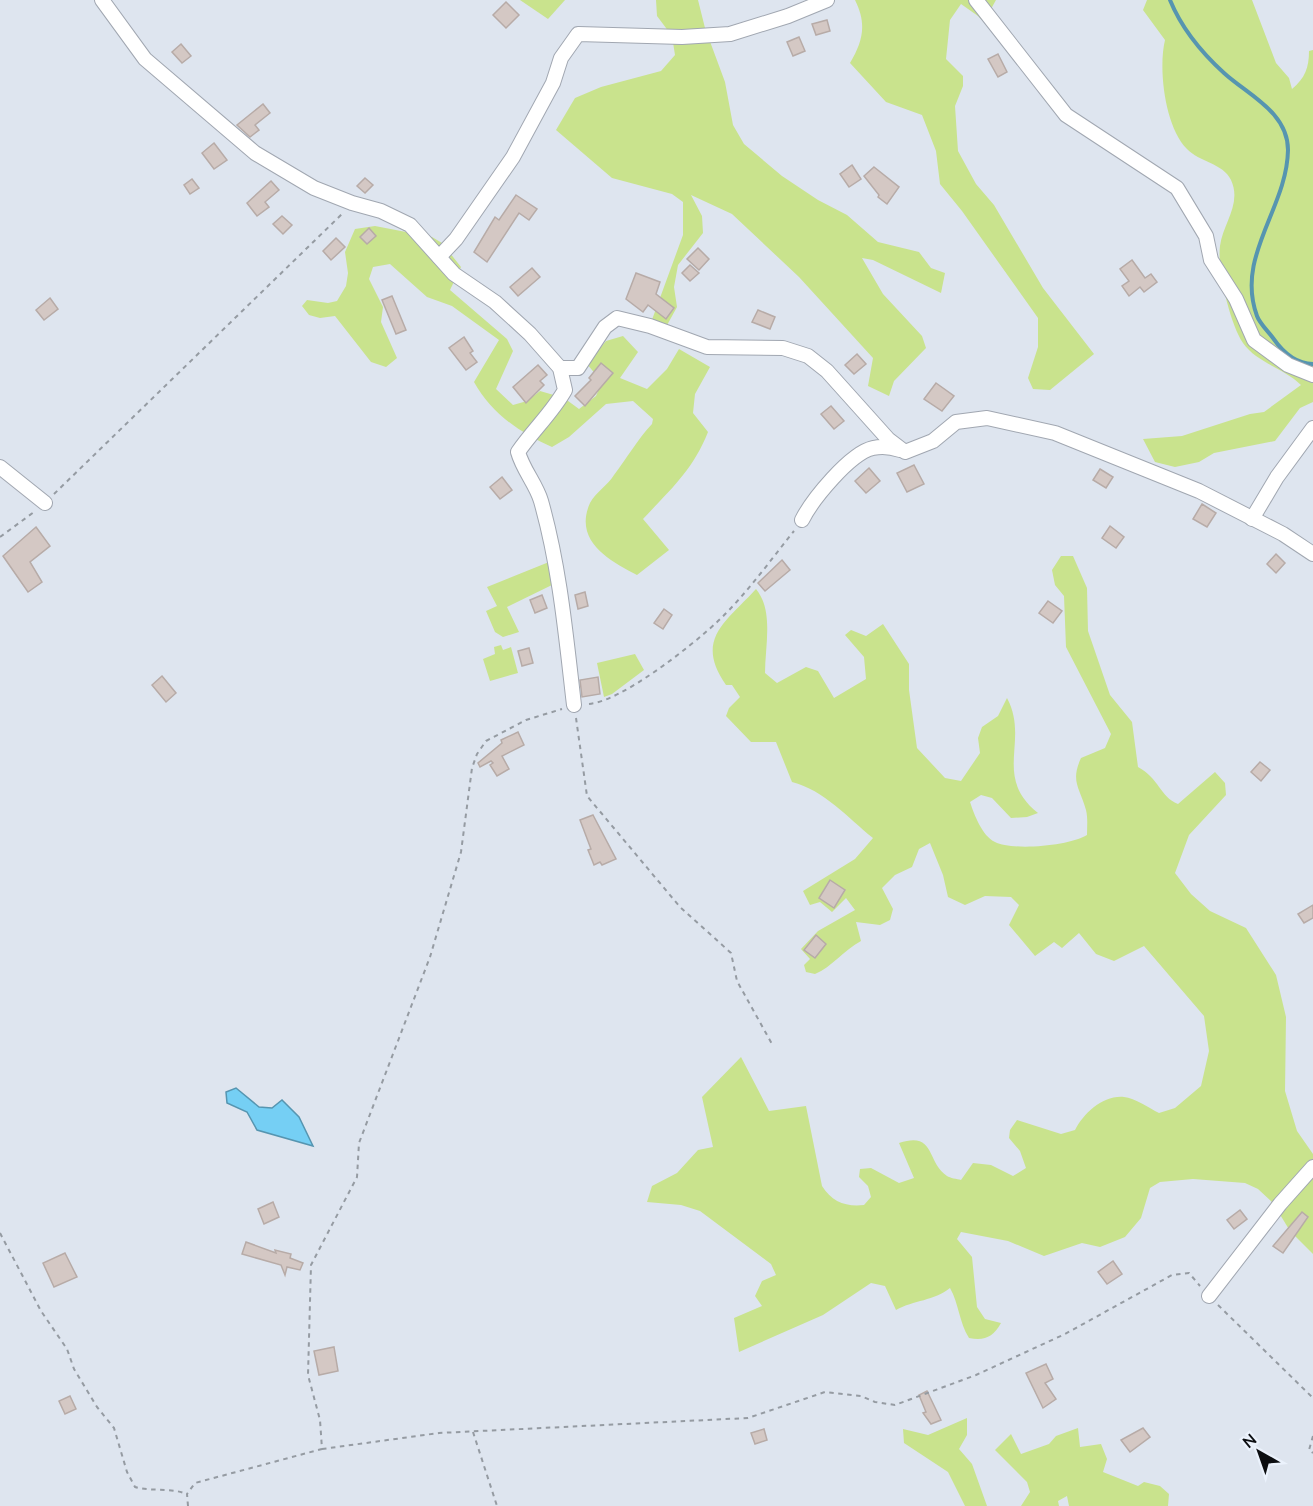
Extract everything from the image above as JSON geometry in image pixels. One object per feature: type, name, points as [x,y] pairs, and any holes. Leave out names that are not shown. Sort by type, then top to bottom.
[{"type":"street","points":[[102,0],[145,59],[255,153],[314,188],[352,203],[381,211],[410,225],[454,274],[495,302],[530,334],[560,368],[565,390],[557,404],[535,426],[518,452],[540,499],[557,575],[574,705]]},
{"type":"street","points":[[439,257],[456,239],[513,157],[553,83],[561,58],[578,34],[682,37],[730,34],[788,16],[827,0]]},
{"type":"street","points":[[976,0],[1066,115],[1177,188],[1206,236],[1211,260],[1236,299],[1254,340],[1288,365],[1313,375]]},
{"type":"street","points":[[560,368],[578,368],[605,327],[617,318],[650,326],[706,347],[783,348],[808,356],[827,371],[877,427],[905,452]]},
{"type":"street","points":[[802,520],[830,482],[864,451],[890,447],[905,452],[933,441],[956,422],[987,418],[1055,433],[1199,491],[1313,554]]},
{"type":"street","points":[[1252,519],[1277,477],[1313,428]]},
{"type":"street","points":[[0,467],[45,503]]},
{"type":"street","points":[[1209,1296],[1280,1204],[1313,1167]]},
{"type":"path","points":[[0,537],[45,503],[310,247],[352,203]]},
{"type":"path","points":[[322,1449],[320,1420],[308,1375],[311,1265],[357,1177],[359,1143],[430,957],[461,852],[472,768],[477,754],[486,741],[526,720],[574,705],[606,701],[645,679],[716,623],[802,520]]},
{"type":"path","points":[[574,705],[587,796],[680,907],[731,953],[737,981],[772,1044]]},
{"type":"path","points":[[0,1233],[41,1311],[67,1349],[74,1369],[97,1407],[114,1428],[127,1472],[135,1487],[146,1490],[174,1489],[187,1494]]},
{"type":"path","points":[[189,1506],[187,1494],[195,1483],[322,1449],[473,1431],[747,1418],[825,1392],[861,1396],[875,1402],[895,1405],[976,1375],[1065,1334],[1172,1275],[1189,1273],[1209,1296],[1313,1398]]},
{"type":"path","points":[[473,1431],[497,1506]]},
{"type":"path","points":[[1313,1436],[1309,1450],[1313,1453]]},
{"type":"green space","points":[[520,0],[565,0],[548,19]]},
{"type":"green space","points":[[656,0],[698,0],[705,28],[725,82],[733,125],[744,144],[782,176],[818,200],[847,215],[878,242],[919,252],[931,268],[945,273],[941,293],[873,260],[862,258],[883,294],[922,336],[926,348],[894,381],[889,396],[868,386],[873,358],[799,277],[732,214],[691,195],[702,216],[703,233],[678,265],[674,287],[677,307],[666,327],[649,328],[683,235],[683,202],[672,194],[612,178],[556,130],[575,98],[601,87],[661,71],[675,55],[672,36],[657,16]]},
{"type":"green space","points":[[855,0],[996,0],[991,9],[996,35],[978,16],[961,4],[950,20],[946,59],[963,76],[963,86],[955,106],[958,151],[976,184],[994,205],[1043,288],[1094,354],[1050,390],[1033,389],[1028,378],[1038,347],[1038,318],[962,211],[940,184],[936,151],[922,115],[886,102],[850,63],[862,32],[861,17]]},
{"type":"green space","points":[[1147,0],[1252,0],[1276,63],[1289,78],[1292,89],[1303,77],[1307,68],[1309,51],[1313,50],[1313,402],[1300,408],[1275,441],[1214,453],[1199,462],[1175,467],[1155,462],[1143,439],[1182,436],[1250,414],[1264,412],[1301,385],[1256,356],[1243,343],[1238,334],[1229,310],[1220,268],[1220,246],[1233,205],[1234,189],[1227,174],[1187,149],[1173,127],[1163,81],[1165,40],[1143,10]]},
{"type":"green space","points":[[375,226],[432,237],[442,243],[461,267],[450,290],[507,339],[513,351],[496,389],[513,405],[527,401],[540,391],[564,398],[579,409],[596,396],[602,382],[587,364],[606,341],[623,336],[638,352],[620,378],[647,389],[667,369],[679,349],[710,367],[695,394],[693,413],[708,432],[688,469],[643,519],[669,550],[637,575],[616,563],[597,548],[586,528],[586,516],[590,503],[652,424],[653,419],[633,401],[606,404],[569,437],[552,447],[529,435],[507,421],[489,403],[474,382],[499,340],[452,306],[427,297],[390,264],[373,267],[369,279],[383,307],[381,322],[397,358],[386,367],[371,362],[335,316],[320,318],[309,315],[302,306],[307,300],[328,303],[337,301],[346,286],[348,273],[345,252],[355,229]]},
{"type":"green space","points":[[1061,556],[1073,556],[1087,588],[1088,631],[1110,695],[1132,722],[1138,767],[1151,776],[1167,797],[1178,804],[1215,772],[1225,783],[1226,795],[1189,835],[1175,873],[1191,894],[1210,911],[1246,928],[1276,975],[1286,1017],[1285,1091],[1297,1131],[1313,1154],[1313,1254],[1290,1231],[1273,1203],[1258,1189],[1245,1183],[1193,1179],[1160,1182],[1150,1188],[1141,1218],[1125,1237],[1100,1247],[1082,1243],[1044,1256],[1008,1241],[961,1232],[957,1239],[972,1257],[977,1307],[985,1319],[1001,1323],[988,1337],[969,1338],[950,1288],[937,1296],[896,1310],[885,1286],[871,1283],[823,1315],[739,1352],[734,1318],[762,1306],[755,1296],[762,1281],[776,1275],[771,1264],[700,1211],[681,1205],[647,1202],[652,1186],[677,1173],[698,1150],[713,1147],[702,1097],[741,1057],[769,1111],[806,1106],[822,1186],[835,1200],[851,1205],[864,1205],[871,1197],[868,1186],[859,1177],[860,1169],[871,1168],[899,1183],[914,1178],[899,1143],[911,1140],[925,1144],[940,1170],[952,1178],[961,1180],[973,1163],[991,1165],[1013,1176],[1026,1168],[1020,1151],[1009,1138],[1010,1130],[1017,1120],[1061,1134],[1075,1130],[1095,1106],[1109,1099],[1128,1098],[1159,1113],[1175,1108],[1201,1086],[1209,1051],[1204,1016],[1144,946],[1114,961],[1096,954],[1079,933],[1062,948],[1054,942],[1035,956],[1009,925],[1019,905],[1011,897],[985,896],[965,905],[948,897],[943,875],[930,843],[919,849],[912,867],[895,875],[882,888],[893,909],[890,920],[880,925],[856,922],[861,941],[821,971],[815,974],[806,972],[804,965],[810,959],[801,949],[818,931],[855,910],[846,898],[832,912],[820,902],[810,905],[803,891],[855,859],[873,838],[815,791],[792,782],[776,742],[751,742],[726,716],[729,708],[740,697],[732,685],[726,685],[717,669],[713,655],[714,643],[725,622],[756,589],[762,598],[767,618],[765,673],[777,683],[806,667],[818,671],[834,698],[866,679],[864,657],[845,635],[851,630],[866,636],[883,624],[909,664],[909,690],[917,748],[945,778],[961,781],[980,753],[978,738],[982,727],[998,716],[1007,698],[1013,714],[1015,729],[1014,772],[1017,785],[1024,799],[1038,813],[1027,817],[1011,818],[992,798],[981,795],[970,802],[986,835],[1003,845],[1027,847],[1079,839],[1087,835],[1087,813],[1077,785],[1078,766],[1081,758],[1105,748],[1111,734],[1066,647],[1064,596],[1055,585],[1052,570]]},
{"type":"green space","points":[[549,562],[554,584],[507,607],[519,632],[503,637],[495,632],[486,611],[497,606],[487,587]]},
{"type":"green space","points":[[501,645],[503,650],[511,647],[518,673],[490,681],[483,659],[495,654],[494,647]]},
{"type":"green space","points":[[635,654],[644,670],[612,694],[604,697],[597,663]]},
{"type":"green space","points":[[967,1418],[967,1435],[959,1449],[972,1464],[987,1506],[965,1506],[948,1472],[904,1443],[903,1429],[928,1435]]},
{"type":"green space","points":[[1078,1428],[1080,1447],[1101,1444],[1107,1459],[1103,1472],[1138,1486],[1144,1482],[1160,1486],[1169,1494],[1168,1506],[1069,1506],[1067,1496],[1058,1501],[1059,1506],[1021,1506],[1030,1492],[1027,1482],[995,1450],[1011,1434],[1021,1454],[1049,1444],[1056,1436]]},
{"type":"water","points":[[236,1088],[259,1107],[272,1108],[282,1100],[299,1117],[313,1146],[257,1130],[247,1112],[227,1103],[226,1092]]},
{"type":"building","points":[[506,2],[519,15],[506,28],[493,15]]},
{"type":"building","points":[[827,20],[830,31],[816,35],[812,24]]},
{"type":"building","points":[[799,37],[805,51],[793,56],[787,42]]},
{"type":"building","points":[[181,44],[191,56],[182,63],[172,52]]},
{"type":"building","points":[[998,54],[1007,72],[998,77],[988,59]]},
{"type":"building","points":[[263,104],[270,113],[255,125],[259,130],[250,137],[237,125]]},
{"type":"building","points":[[214,143],[227,160],[214,169],[202,153]]},
{"type":"building","points":[[852,165],[861,179],[849,187],[840,174]]},
{"type":"building","points":[[874,167],[899,187],[887,204],[878,197],[879,195],[864,176]]},
{"type":"building","points":[[365,178],[373,185],[365,193],[357,186]]},
{"type":"building","points":[[192,179],[199,188],[190,194],[184,185]]},
{"type":"building","points":[[271,181],[279,190],[265,202],[269,207],[257,216],[247,203]]},
{"type":"building","points":[[516,195],[537,209],[529,220],[519,213],[487,262],[474,252],[495,217],[499,220]]},
{"type":"building","points":[[282,216],[292,225],[283,234],[273,224]]},
{"type":"building","points":[[369,228],[376,236],[367,244],[360,237]]},
{"type":"building","points":[[336,238],[345,247],[331,260],[323,251]]},
{"type":"building","points":[[698,248],[709,259],[699,270],[687,259]]},
{"type":"building","points":[[1132,260],[1145,278],[1151,274],[1157,282],[1144,292],[1140,287],[1129,296],[1122,286],[1129,281],[1120,269]]},
{"type":"building","points":[[690,265],[699,273],[690,281],[682,273]]},
{"type":"building","points":[[532,268],[540,277],[518,296],[510,287]]},
{"type":"building","points":[[636,273],[660,282],[656,294],[674,308],[666,319],[648,305],[643,312],[626,299]]},
{"type":"building","points":[[392,296],[406,330],[396,334],[382,300]]},
{"type":"building","points":[[50,298],[58,309],[44,320],[36,310]]},
{"type":"building","points":[[758,310],[775,317],[770,329],[752,322]]},
{"type":"building","points":[[464,337],[473,351],[470,353],[477,362],[466,370],[449,348]]},
{"type":"building","points":[[857,354],[866,364],[854,374],[845,365]]},
{"type":"building","points":[[601,363],[613,373],[585,406],[575,396],[591,380],[589,378]]},
{"type":"building","points":[[538,365],[547,375],[540,381],[544,385],[526,403],[513,387]]},
{"type":"building","points":[[936,383],[954,396],[942,411],[924,399]]},
{"type":"building","points":[[831,406],[844,421],[834,429],[821,414]]},
{"type":"building","points":[[914,465],[924,484],[907,492],[897,473]]},
{"type":"building","points":[[869,468],[880,481],[866,493],[855,481]]},
{"type":"building","points":[[1100,469],[1113,477],[1106,488],[1093,480]]},
{"type":"building","points":[[502,477],[512,490],[500,499],[490,487]]},
{"type":"building","points":[[1202,504],[1216,513],[1207,527],[1193,519]]},
{"type":"building","points":[[1110,526],[1124,537],[1116,548],[1102,538]]},
{"type":"building","points":[[36,527],[50,546],[30,562],[42,582],[28,592],[3,556]]},
{"type":"building","points":[[1276,554],[1285,563],[1276,573],[1267,564]]},
{"type":"building","points":[[782,560],[790,570],[765,591],[758,583]]},
{"type":"building","points":[[585,592],[588,606],[578,609],[575,595]]},
{"type":"building","points":[[542,595],[547,608],[535,613],[530,600]]},
{"type":"building","points":[[1048,601],[1062,611],[1053,623],[1039,613]]},
{"type":"building","points":[[664,609],[672,615],[663,629],[654,623]]},
{"type":"building","points":[[529,648],[533,663],[522,666],[518,651]]},
{"type":"building","points":[[162,676],[176,693],[166,702],[152,685]]},
{"type":"building","points":[[598,677],[600,694],[582,697],[580,680]]},
{"type":"building","points":[[518,732],[524,745],[502,756],[509,769],[497,776],[490,765],[493,763],[491,761],[480,767],[478,763],[502,743],[501,740]]},
{"type":"building","points":[[1260,762],[1270,770],[1261,781],[1251,772]]},
{"type":"building","points":[[593,815],[616,859],[602,865],[600,862],[594,865],[588,850],[591,849],[580,820]]},
{"type":"building","points":[[830,880],[845,890],[834,908],[819,898]]},
{"type":"building","points":[[1313,905],[1313,918],[1304,923],[1298,914]]},
{"type":"building","points":[[816,935],[826,944],[815,958],[804,950]]},
{"type":"building","points":[[273,1202],[279,1217],[264,1224],[258,1209]]},
{"type":"building","points":[[1240,1210],[1247,1219],[1234,1229],[1227,1220]]},
{"type":"building","points":[[1302,1212],[1308,1217],[1283,1253],[1273,1246]]},
{"type":"building","points":[[246,1242],[276,1253],[275,1250],[291,1254],[290,1258],[303,1263],[300,1270],[287,1267],[285,1275],[281,1265],[242,1254]]},
{"type":"building","points":[[65,1253],[77,1277],[54,1287],[43,1263]]},
{"type":"building","points":[[1113,1261],[1122,1274],[1107,1284],[1098,1272]]},
{"type":"building","points":[[334,1347],[338,1371],[319,1375],[314,1351]]},
{"type":"building","points":[[1046,1364],[1053,1379],[1045,1383],[1056,1399],[1043,1408],[1026,1373]]},
{"type":"building","points":[[927,1391],[941,1420],[931,1424],[923,1413],[926,1412],[919,1395]]},
{"type":"building","points":[[70,1396],[76,1409],[65,1414],[59,1401]]},
{"type":"building","points":[[1143,1428],[1150,1437],[1130,1452],[1121,1440]]},
{"type":"building","points":[[764,1429],[767,1440],[755,1444],[751,1433]]},
{"type":"waterway","points":[[1170,0],[1186,30],[1200,48],[1224,73],[1274,115],[1286,137],[1288,150],[1285,172],[1280,192],[1257,253],[1252,273],[1252,294],[1258,319],[1281,348],[1295,359],[1313,364]]}]
